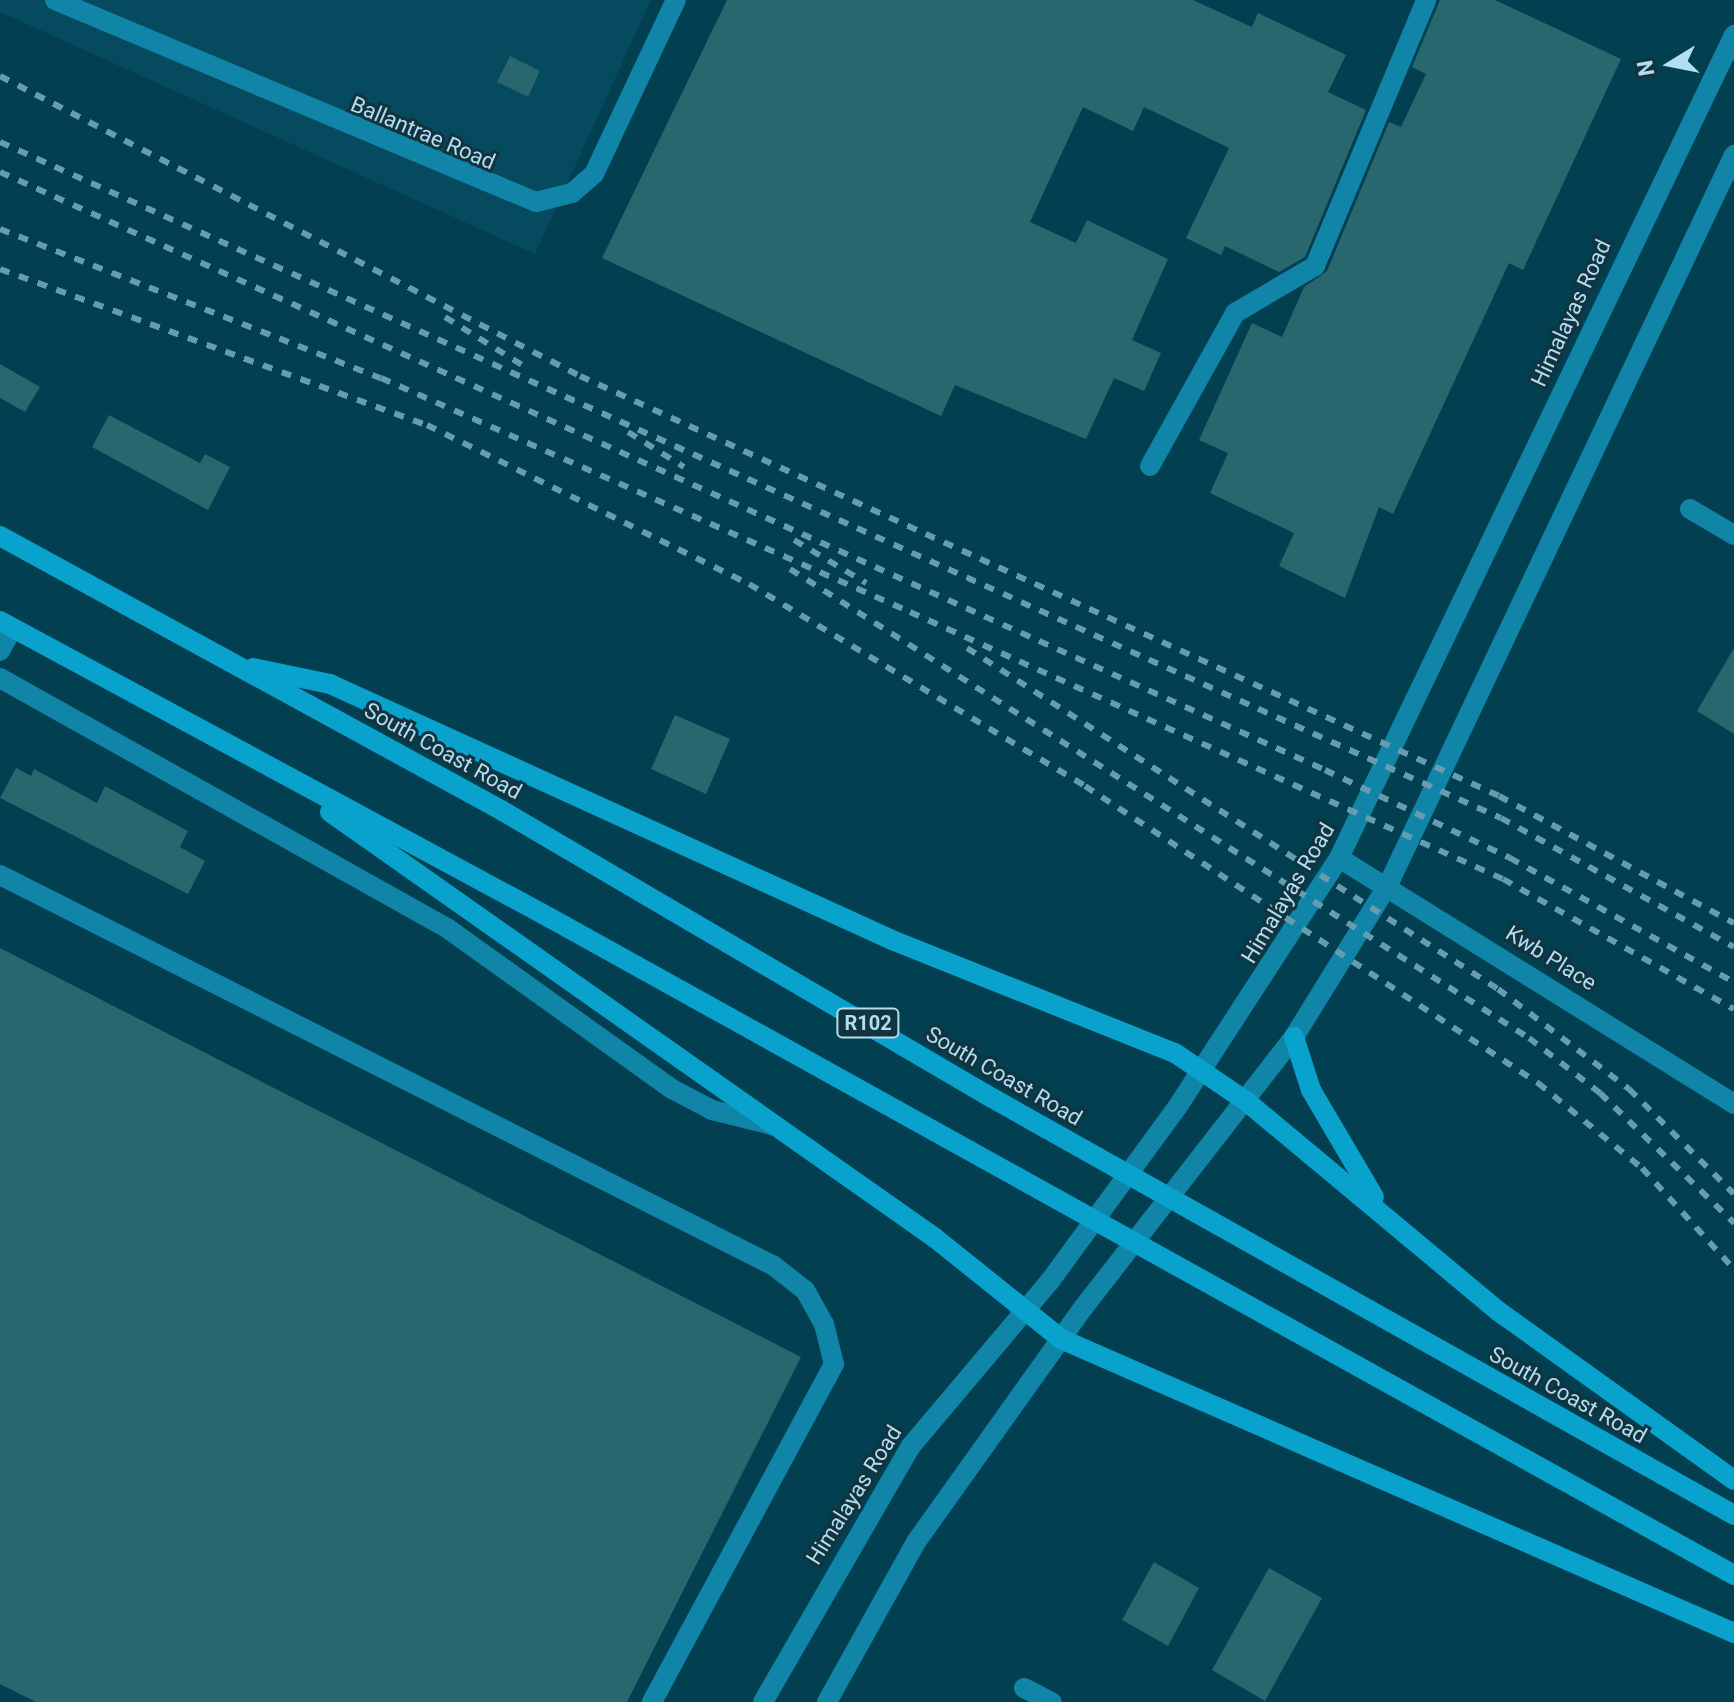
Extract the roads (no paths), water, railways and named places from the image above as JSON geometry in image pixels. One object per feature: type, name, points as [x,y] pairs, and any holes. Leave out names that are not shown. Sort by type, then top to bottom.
[{"type":"main road","name":"South Coast Road","points":[[0,536],[238,665],[1734,1515]]},
{"type":"main road","name":"R102","points":[[6,625],[1734,1575]]},
{"type":"main road","points":[[238,665],[330,684],[892,940],[1202,1068],[1385,1214],[1498,1311],[1734,1480]]},
{"type":"main road","points":[[261,764],[935,1238],[1023,1313],[1061,1339],[1734,1633]]},
{"type":"main road","points":[[1294,1037],[1311,1090],[1385,1214]]},
{"type":"street","name":"Ballantrae Road","points":[[55,0],[265,93],[536,202],[572,193],[594,174],[676,0]]},
{"type":"street","points":[[1150,466],[1235,313],[1315,266],[1426,0]]},
{"type":"street","name":"Himalayas Road","points":[[763,1702],[911,1446],[1050,1281],[1178,1106],[1279,958],[1339,858],[1734,35]]},
{"type":"street","points":[[830,1701],[916,1542],[1083,1308],[1294,1037],[1388,885],[1734,155]]},
{"type":"street","points":[[1690,509],[1734,535]]},
{"type":"street","points":[[0,651],[6,625]]},
{"type":"street","points":[[0,678],[447,928],[672,1089],[712,1110],[776,1126]]},
{"type":"street","name":"Kwb Place","points":[[1339,858],[1388,885],[1703,1080],[1734,1104]]},
{"type":"street","points":[[0,875],[774,1266],[805,1290],[824,1324],[834,1364],[652,1702]]},
{"type":"street","points":[[1024,1688],[1052,1702]]},
{"type":"railway","points":[[0,76],[580,376],[1499,796],[1734,923]]},
{"type":"railway","points":[[0,142],[1501,818],[1734,947]]},
{"type":"railway","points":[[0,172],[1325,770],[1510,858],[1734,982]]},
{"type":"railway","points":[[0,229],[381,378],[910,612],[1503,879],[1734,1009]]},
{"type":"railway","points":[[0,269],[427,425],[749,584],[1085,786],[1538,1083],[1642,1168],[1734,1269]]},
{"type":"railway","points":[[445,317],[527,368]]},
{"type":"railway","points":[[628,432],[684,467]]},
{"type":"railway","points":[[794,540],[866,583]]},
{"type":"railway","points":[[790,569],[1529,1038],[1600,1093],[1734,1223]]},
{"type":"railway","points":[[967,648],[1498,989],[1629,1089],[1734,1194]]}]
